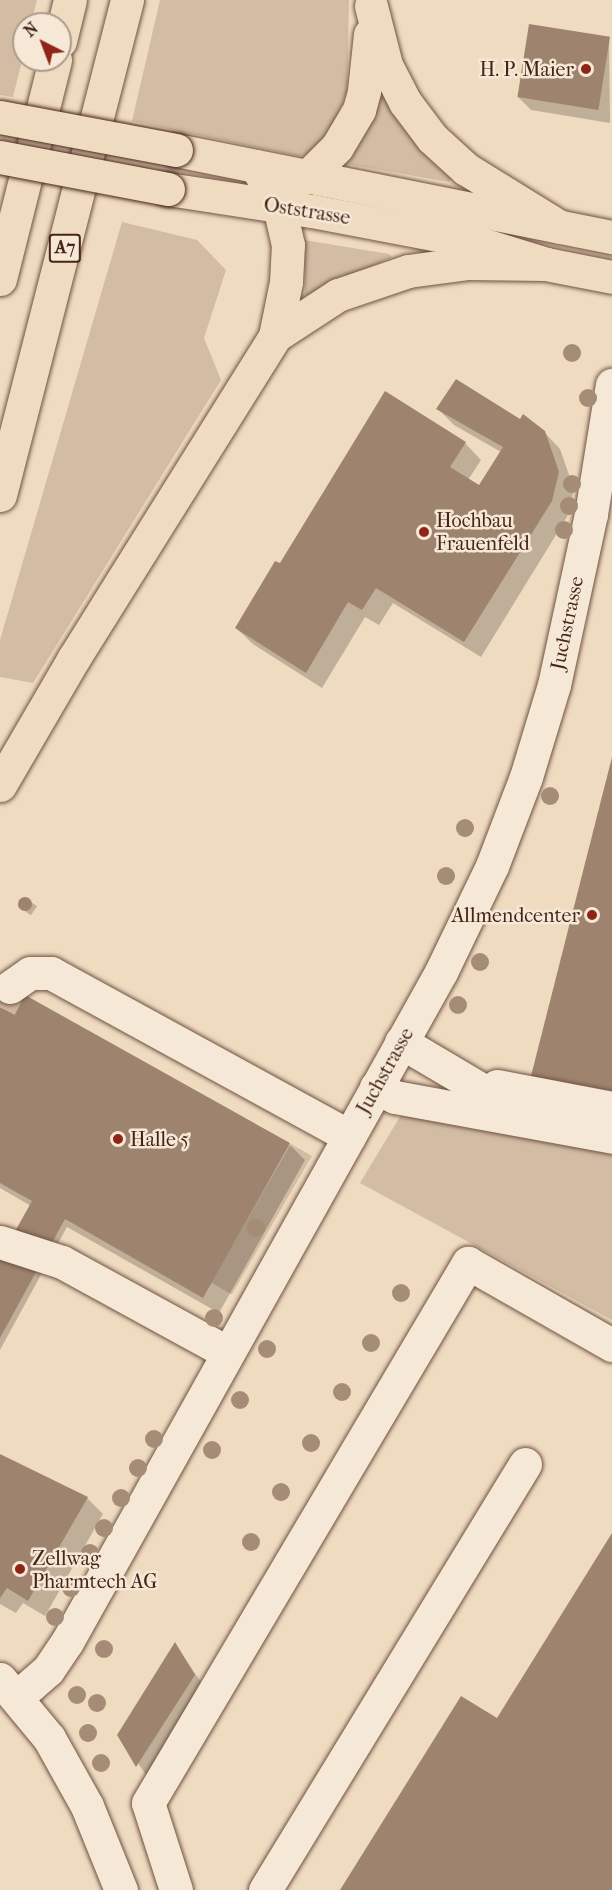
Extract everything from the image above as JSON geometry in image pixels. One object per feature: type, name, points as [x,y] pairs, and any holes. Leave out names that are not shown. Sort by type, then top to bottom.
[{"type":"main road","name":"A7","points":[[0,495],[128,0]]},
{"type":"main road","points":[[268,200],[308,176],[337,147],[359,110],[369,63],[370,3]]},
{"type":"main road","points":[[370,3],[386,65],[405,102],[432,138],[466,169],[560,227]]},
{"type":"main road","points":[[0,279],[52,72]]},
{"type":"main road","name":"Oststrasse","points":[[0,117],[603,235]]},
{"type":"main road","name":"Oststrasse","points":[[0,157],[168,189],[268,200],[475,242],[546,264],[599,275]]},
{"type":"main road","points":[[0,785],[74,658],[275,336],[286,282],[288,245],[256,166]]},
{"type":"main road","points":[[275,336],[338,295],[408,271],[468,263],[546,264]]},
{"type":"street","name":"Juchstrasse","points":[[9,1688],[48,1670],[66,1642],[401,1042],[492,866],[526,777],[601,516],[612,385]]},
{"type":"street","points":[[10,987],[30,973],[51,974],[349,1136]]},
{"type":"street","points":[[401,1042],[469,1080],[506,1104],[612,1125]]},
{"type":"street","points":[[469,1080],[612,1108]]},
{"type":"street","points":[[376,1087],[395,1097],[612,1137]]},
{"type":"street","points":[[0,1242],[62,1262],[228,1353]]},
{"type":"street","points":[[176,1890],[148,1803],[468,1263],[612,1345]]},
{"type":"street","points":[[265,1890],[525,1464]]},
{"type":"street","points":[[9,1688],[49,1737],[87,1806],[121,1890]]},
{"type":"shaded area","points":[[0,0],[37,0],[34,12],[12,12],[12,72],[19,72],[13,97],[0,95]]},
{"type":"shaded area","points":[[160,0],[349,0],[347,94],[330,131],[307,155],[298,156],[132,121]]},
{"type":"shaded area","points":[[380,93],[425,155],[451,179],[449,182],[346,164]]},
{"type":"shaded area","points":[[122,222],[197,240],[226,270],[204,338],[221,380],[33,683],[0,677],[0,640]]},
{"type":"shaded area","points":[[304,240],[389,254],[392,257],[305,296]]},
{"type":"shaded area","points":[[401,1115],[612,1151],[612,1320],[360,1183]]},
{"type":"shaded area","points":[[291,1144],[312,1156],[232,1295],[211,1283]]},
{"type":"building","points":[[529,24],[610,37],[598,110],[517,97]]},
{"type":"building","points":[[456,379],[520,419],[523,414],[545,431],[559,472],[552,501],[464,642],[376,588],[362,610],[348,602],[306,673],[235,628],[275,561],[280,563],[385,391],[466,442],[450,467],[479,485],[503,447],[436,409]]},
{"type":"building","name":"Allmendcenter","points":[[612,757],[612,1091],[531,1076]]},
{"type":"building","points":[[25,897],[30,899],[32,904],[30,909],[25,911],[20,909],[18,904],[20,899]]},
{"type":"building","points":[[0,981],[290,1143],[203,1298],[65,1219],[0,1338],[0,1258],[32,1201],[0,1183]]},
{"type":"building","points":[[0,1454],[88,1497],[28,1601],[7,1588],[0,1598]]},
{"type":"building","points":[[612,1533],[612,1890],[340,1890],[461,1696],[497,1718]]},
{"type":"building","points":[[175,1642],[195,1675],[136,1767],[117,1735]]},
{"type":"tunnel","points":[[0,1007],[10,987]]},
{"type":"place","name":"H. P. Maier","points":[[586,69]]},
{"type":"place","name":"Hochbau Frauenfeld","points":[[424,532]]},
{"type":"place","name":"Allmendcenter","points":[[592,915]]},
{"type":"place","name":"Halle 5","points":[[118,1139]]},
{"type":"place","name":"Zellwag Pharmtech AG","points":[[20,1569]]}]
